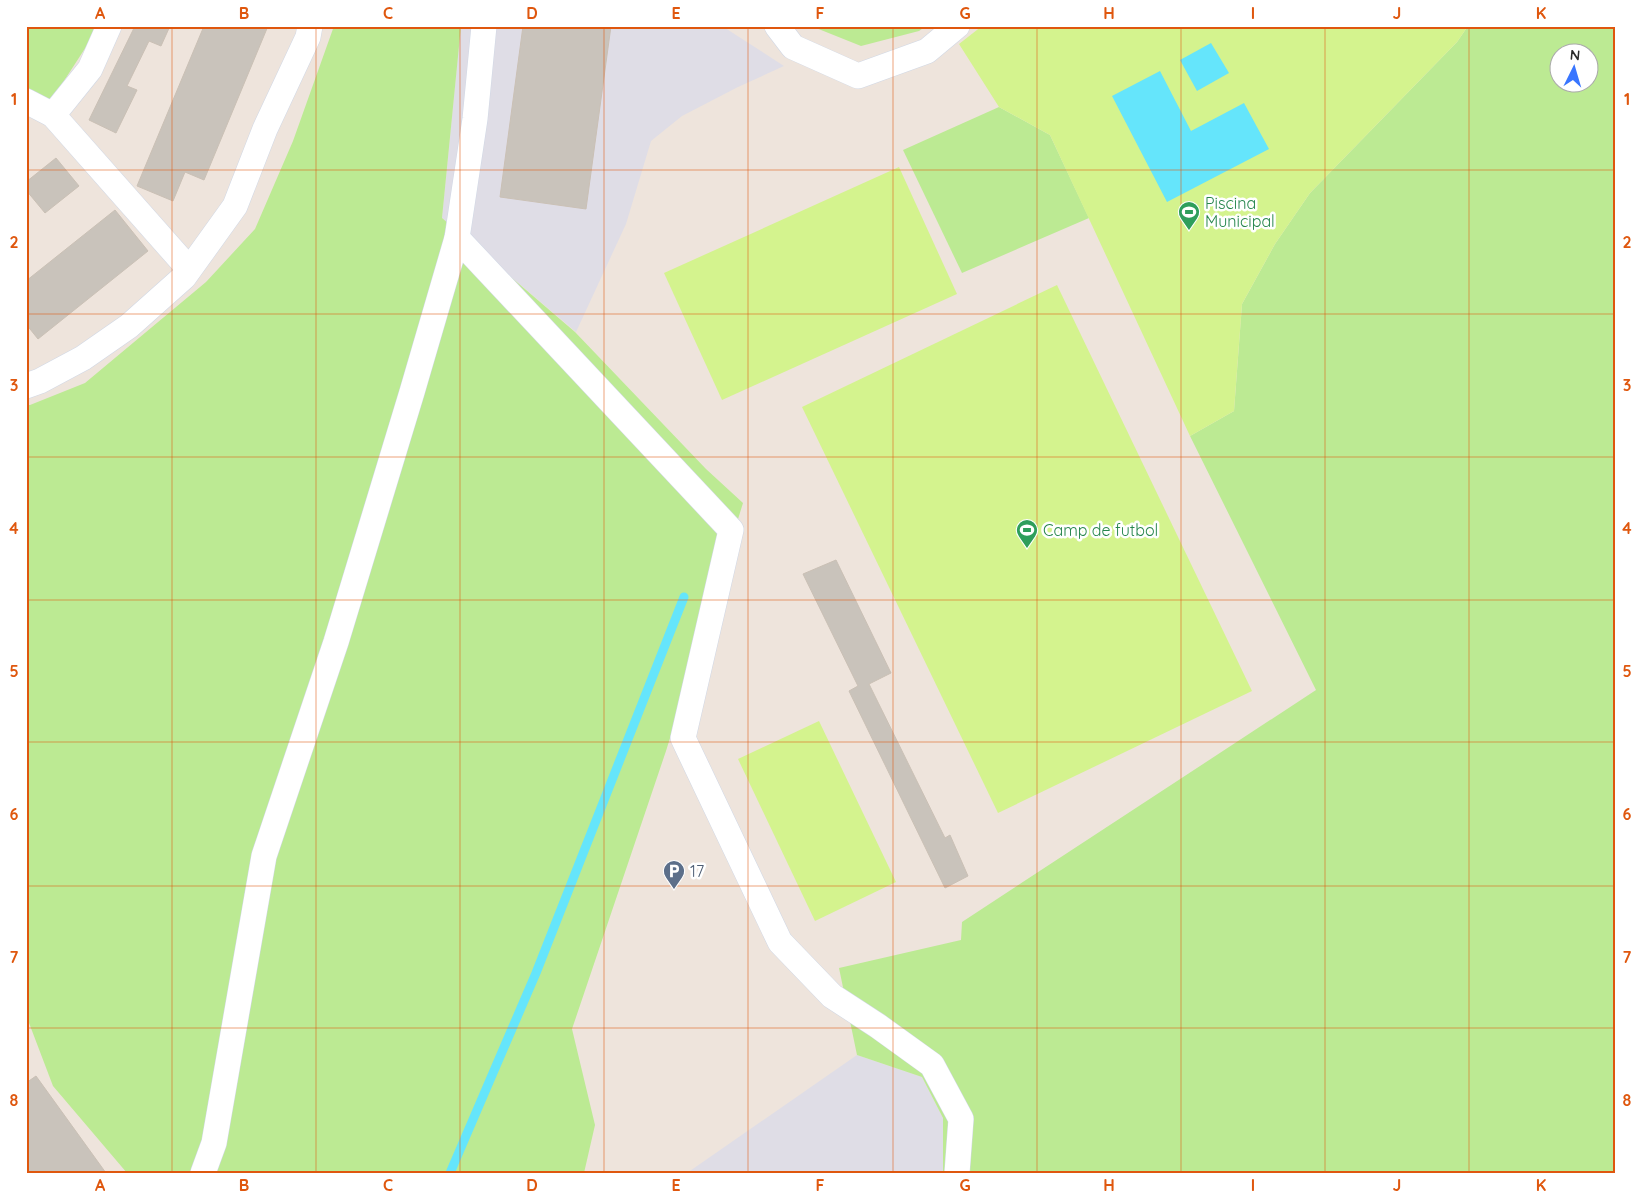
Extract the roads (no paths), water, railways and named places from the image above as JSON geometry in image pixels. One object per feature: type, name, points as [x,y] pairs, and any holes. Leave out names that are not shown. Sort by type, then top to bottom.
[{"type":"street","points":[[53,114],[90,69],[109,26]]},
{"type":"street","points":[[26,386],[40,381],[83,358],[129,326],[184,277],[235,206],[265,129],[308,37],[310,26]]},
{"type":"street","points":[[203,1173],[214,1143],[264,856],[336,642],[410,401],[457,238],[475,119],[484,26]]},
{"type":"street","points":[[777,26],[793,47],[858,76],[927,51],[957,26]]},
{"type":"street","points":[[26,101],[53,114],[189,269]]},
{"type":"street","points":[[457,238],[731,530],[683,738],[780,942],[832,996],[932,1065],[961,1119],[957,1173]]},
{"type":"water","points":[[1211,43],[1229,73],[1197,91],[1180,60]]},
{"type":"water","points":[[1160,71],[1191,131],[1244,103],[1269,149],[1167,202],[1112,96]]},
{"type":"waterway","points":[[450,1173],[536,973],[684,597]]},
{"type":"place","name":"Piscina Municipal","points":[[1189,231]]},
{"type":"place","name":"Camp de futbol","points":[[1027,549]]},
{"type":"place","name":"17","points":[[674,890]]}]
